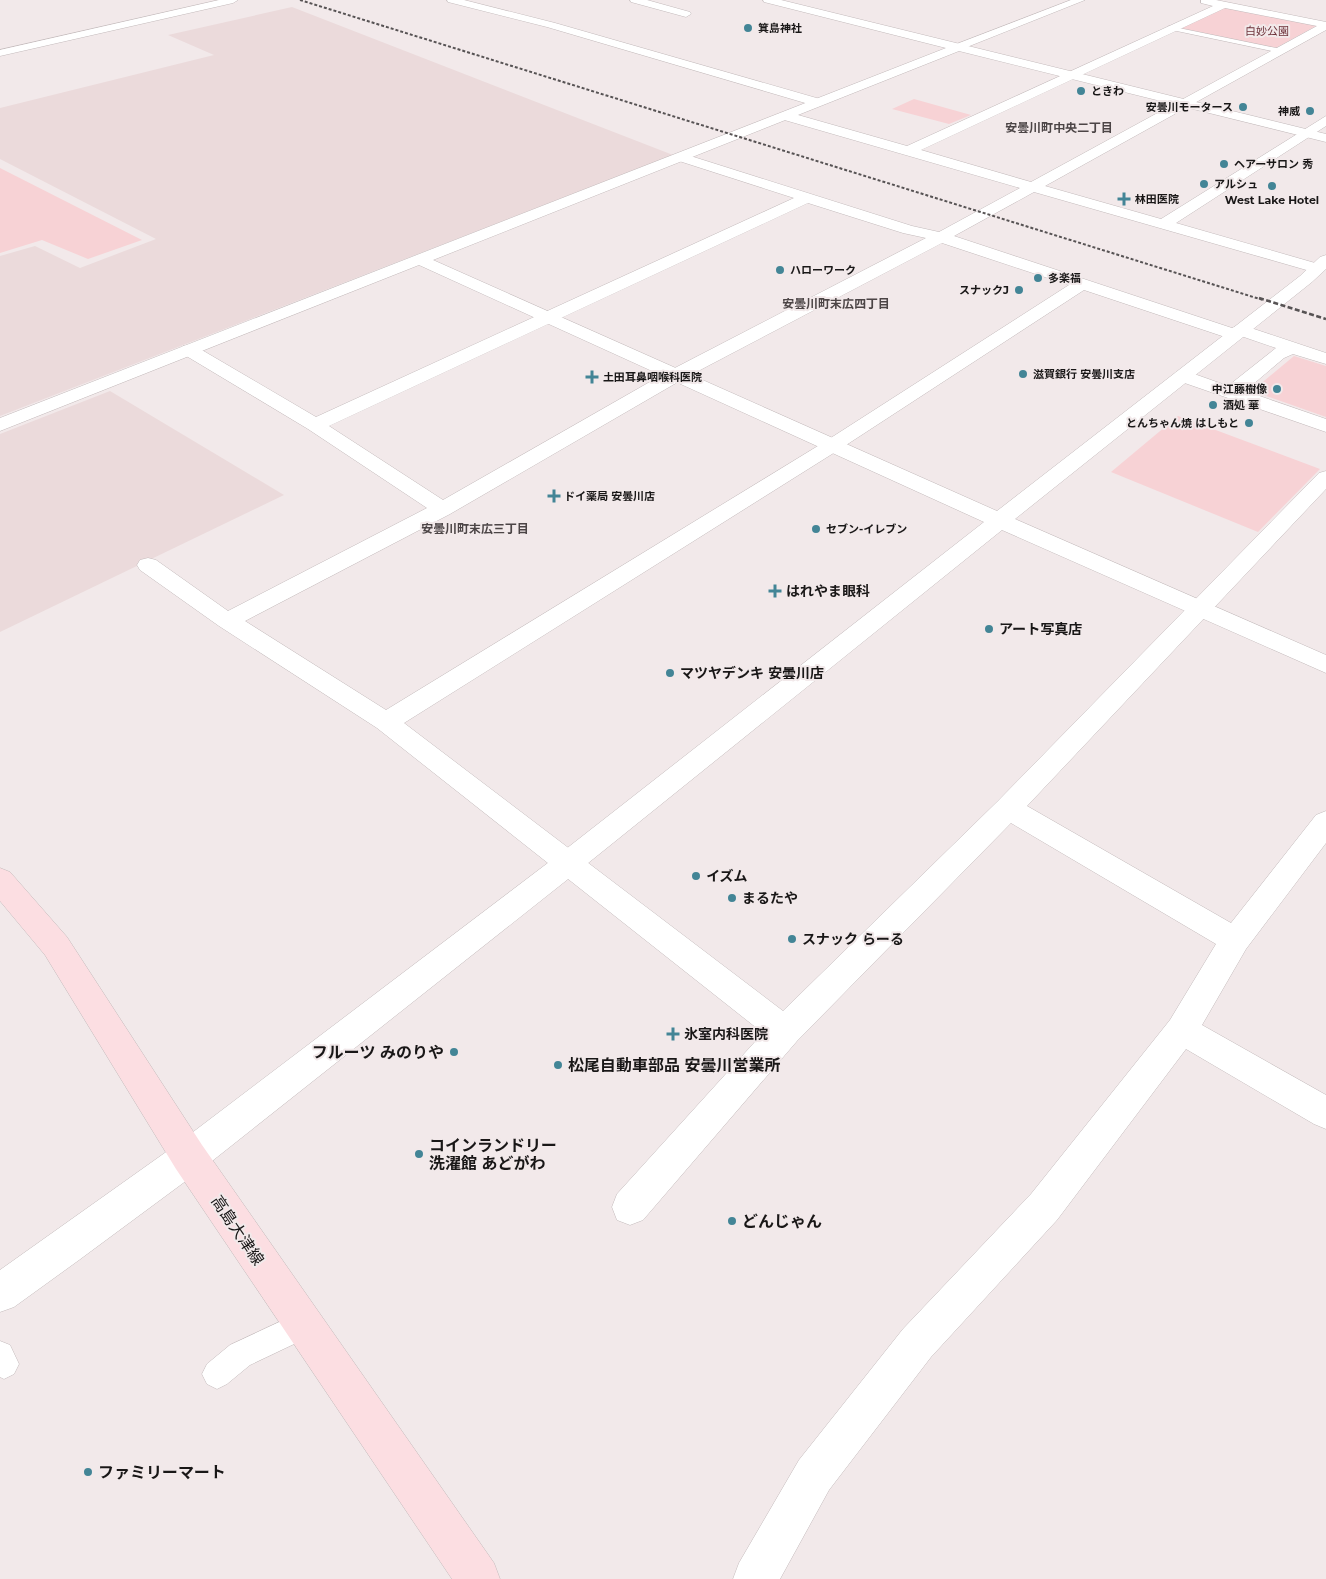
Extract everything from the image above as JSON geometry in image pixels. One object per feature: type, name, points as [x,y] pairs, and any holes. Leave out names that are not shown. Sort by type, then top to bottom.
[{"type":"main road","name":"高島大津線","points":[[0,880],[56,946],[189,1157],[478,1579]]},
{"type":"street","points":[[0,53],[233,0]]},
{"type":"street","points":[[452,0],[551,25],[816,102]]},
{"type":"street","points":[[635,0],[686,14]]},
{"type":"street","points":[[768,0],[1326,138]]},
{"type":"street","points":[[0,425],[418,259],[786,116],[816,102],[1080,0]]},
{"type":"street","points":[[1197,0],[1326,25]]},
{"type":"street","points":[[908,151],[1223,5]]},
{"type":"street","points":[[227,621],[442,509],[676,375],[941,238],[1326,25]]},
{"type":"street","points":[[786,116],[1162,225],[1321,264]]},
{"type":"street","points":[[1162,225],[1326,120]]},
{"type":"street","points":[[681,157],[908,230],[941,238],[1082,284],[1326,359]]},
{"type":"street","points":[[316,425],[808,197]]},
{"type":"street","points":[[418,259],[1000,521],[1326,665]]},
{"type":"street","points":[[0,1293],[66,1248],[189,1157],[567,864],[1306,279],[1321,264]]},
{"type":"street","points":[[386,722],[833,445],[1082,284]]},
{"type":"street","points":[[1231,393],[1278,354],[1291,348]]},
{"type":"street","points":[[189,350],[316,425],[442,509]]},
{"type":"street","points":[[1182,376],[1326,426]]},
{"type":"street","points":[[630,1207],[785,1031],[1008,808],[1326,477]]},
{"type":"street","points":[[148,565],[227,621],[386,722],[785,1031]]},
{"type":"street","points":[[1008,808],[1235,940]]},
{"type":"street","points":[[755,1579],[814,1475],[917,1343],[1044,1208],[1182,1030],[1235,940],[1326,822]]},
{"type":"street","points":[[1182,1030],[1326,1113]]},
{"type":"lane","points":[[1172,28],[1281,51]]},
{"type":"lane","points":[[217,1374],[240,1355],[303,1325]]},
{"type":"shaded area","points":[[292,7],[673,155],[0,416],[0,256],[35,246],[80,268],[156,239],[0,159],[0,108],[214,55],[168,35]]},
{"type":"shaded area","points":[[110,391],[284,495],[0,632],[0,434]]},
{"type":"green space","name":"白妙公園","points":[[1224,7],[1318,25],[1276,48],[1179,28]]},
{"type":"green space","points":[[914,99],[971,115],[949,124],[892,109]]},
{"type":"green space","points":[[0,168],[142,240],[88,259],[42,240],[0,253]]},
{"type":"green space","points":[[1294,356],[1326,366],[1326,417],[1252,391]]},
{"type":"green space","points":[[1178,416],[1320,469],[1258,532],[1111,472]]},
{"type":"railway","points":[[300,0],[1263,300]]},
{"type":"railway","points":[[1259,298],[1326,319]]},
{"type":"place","name":"箕島神社","points":[[748,28]]},
{"type":"place","name":"ときわ","points":[[1081,91]]},
{"type":"place","name":"安曇川モータース","points":[[1243,107]]},
{"type":"place","name":"神威","points":[[1310,111]]},
{"type":"place","name":"ヘアーサロン 秀","points":[[1224,164]]},
{"type":"place","name":"アルシュ","points":[[1204,184]]},
{"type":"place","name":"West Lake Hotel","points":[[1272,186]]},
{"type":"place","name":"林田医院","points":[[1124,199]]},
{"type":"place","name":"ハローワーク","points":[[780,270]]},
{"type":"place","name":"多楽福","points":[[1038,278]]},
{"type":"place","name":"スナックJ","points":[[1019,290]]},
{"type":"place","name":"滋賀銀行 安曇川支店","points":[[1023,374]]},
{"type":"place","name":"土田耳鼻咽喉科医院","points":[[592,377]]},
{"type":"place","name":"中江藤樹像","points":[[1277,389]]},
{"type":"place","name":"酒処 華","points":[[1213,405]]},
{"type":"place","name":"とんちゃん焼 はしもと","points":[[1249,423]]},
{"type":"place","name":"ドイ薬局 安曇川店","points":[[554,496]]},
{"type":"place","name":"セブン-イレブン","points":[[816,529]]},
{"type":"place","name":"はれやま眼科","points":[[775,591]]},
{"type":"place","name":"アート写真店","points":[[989,629]]},
{"type":"place","name":"マツヤデンキ 安曇川店","points":[[670,673]]},
{"type":"place","name":"イズム","points":[[696,876]]},
{"type":"place","name":"まるたや","points":[[732,898]]},
{"type":"place","name":"スナック らーる","points":[[792,939]]},
{"type":"place","name":"氷室内科医院","points":[[673,1034]]},
{"type":"place","name":"フルーツ みのりや","points":[[454,1052]]},
{"type":"place","name":"松尾自動車部品 安曇川営業所","points":[[558,1065]]},
{"type":"place","name":"コインランドリー 洗濯館 あどがわ","points":[[419,1154]]},
{"type":"place","name":"どんじゃん","points":[[732,1221]]},
{"type":"place","name":"ファミリーマート","points":[[88,1472]]},
{"type":"district","name":"安曇川町中央二丁目","points":[[1059,128]]},
{"type":"district","name":"安曇川町末広四丁目","points":[[836,304]]},
{"type":"district","name":"安曇川町末広三丁目","points":[[475,529]]}]
